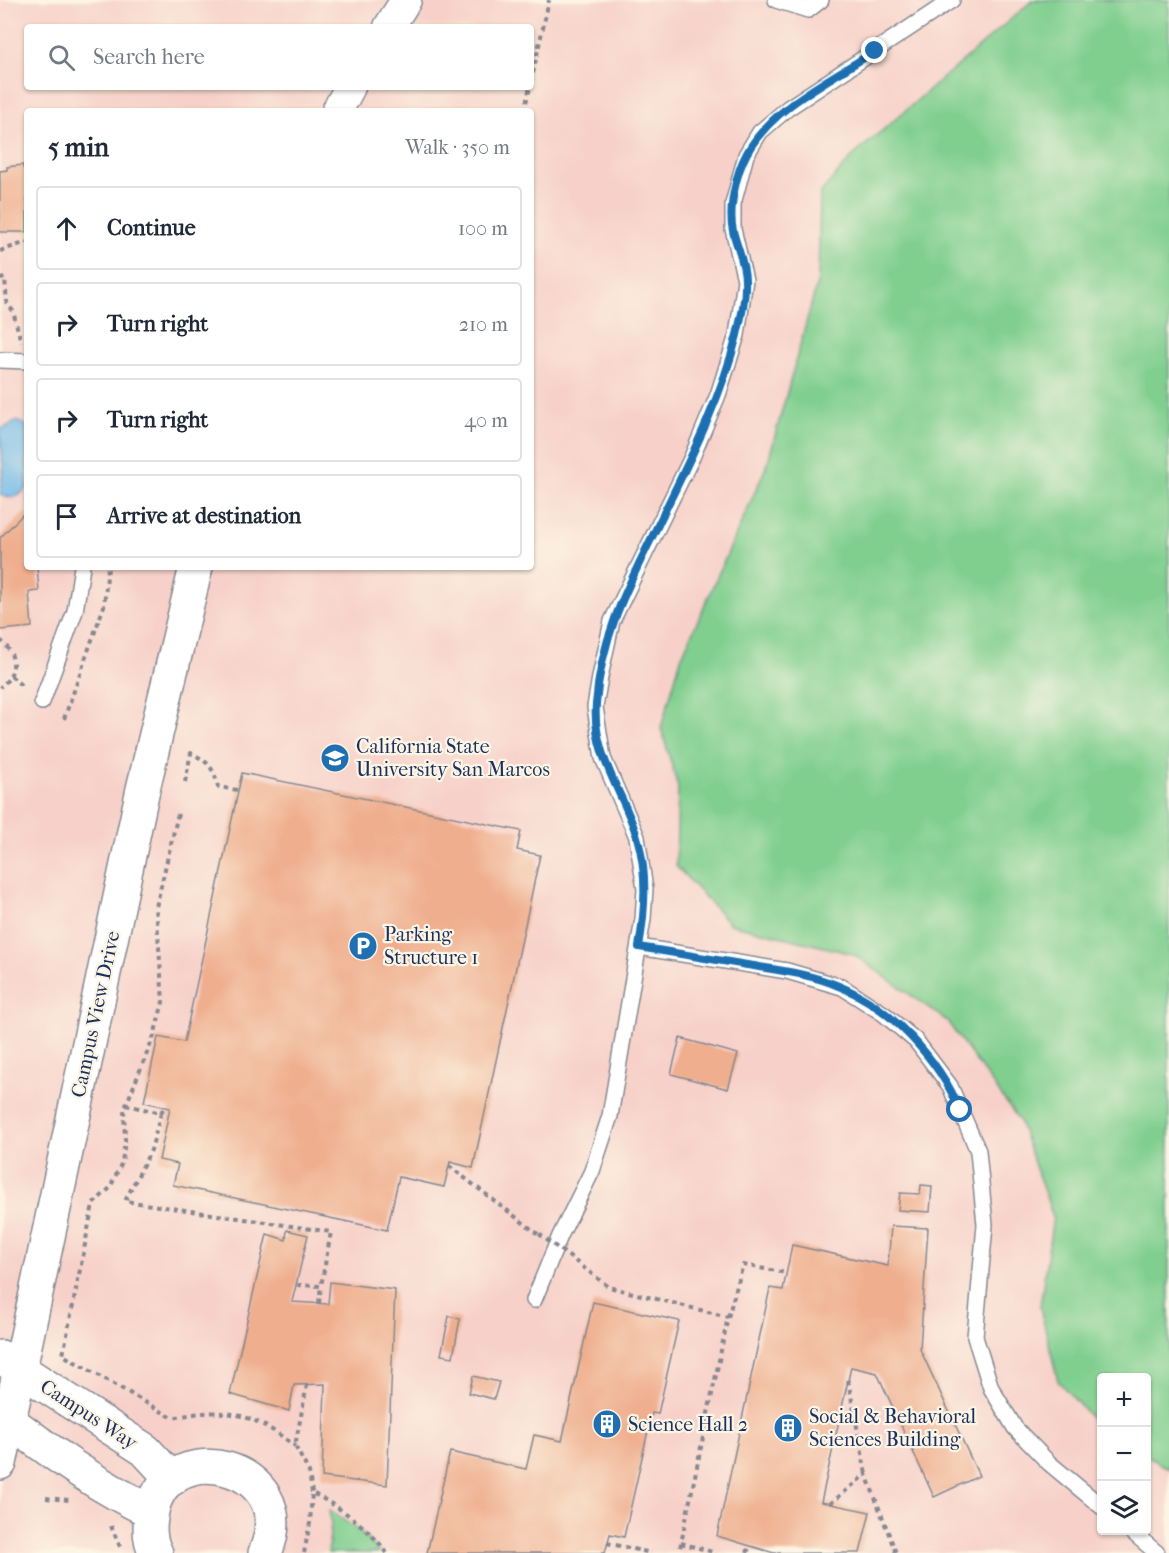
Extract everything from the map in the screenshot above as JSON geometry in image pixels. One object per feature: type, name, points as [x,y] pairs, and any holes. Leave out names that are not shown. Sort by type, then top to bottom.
[{"type":"street","points":[[391,24],[406,0]]},
{"type":"street","points":[[339,108],[348,90]]},
{"type":"street","name":"Campus View Drive","points":[[0,1463],[9,1363],[195,570]]},
{"type":"street","name":"Campus Way","points":[[9,1363],[145,1450],[172,1479]]},
{"type":"street","points":[[4,1418],[67,1464],[121,1498],[151,1511]]},
{"type":"street","points":[[156,1553],[149,1530],[151,1511],[159,1494],[172,1479],[188,1469],[207,1465],[226,1467],[244,1474],[258,1487],[268,1504],[272,1522],[270,1541],[265,1553]]},
{"type":"lane","points":[[776,0],[808,10],[821,0]]},
{"type":"lane","points":[[534,1300],[560,1236],[592,1171],[610,1116],[639,947],[645,889],[641,859],[637,837],[603,758],[596,707],[601,668],[612,621],[692,457],[718,395],[737,335],[745,280],[733,229],[733,204],[746,155],[760,132],[788,108],[952,0]]},
{"type":"lane","points":[[0,360],[24,353]]},
{"type":"lane","points":[[42,702],[75,612],[82,570]]},
{"type":"lane","points":[[639,947],[787,971],[842,987],[884,1014],[916,1041],[950,1086],[978,1151],[985,1225],[975,1337],[991,1388],[1016,1428],[1049,1463],[1097,1504]]},
{"type":"lane","points":[[1136,1535],[1156,1553]]},
{"type":"path","points":[[534,68],[549,0]]},
{"type":"path","points":[[525,108],[529,90]]},
{"type":"path","points":[[0,251],[24,243]]},
{"type":"path","points":[[0,279],[6,278],[7,303],[13,311],[24,350]]},
{"type":"path","points":[[0,304],[7,303]]},
{"type":"path","points":[[64,719],[104,606],[108,570]]},
{"type":"path","points":[[0,640],[11,651],[14,659],[11,676],[0,687]]},
{"type":"path","points":[[11,676],[23,687]]},
{"type":"path","points":[[185,782],[191,753],[205,759],[214,771],[218,787],[238,790]]},
{"type":"path","points":[[178,814],[156,907],[163,1002],[154,1036],[126,1105],[122,1162],[110,1188],[93,1204],[63,1355],[173,1418],[195,1413],[231,1413],[267,1424],[295,1446],[309,1472],[312,1493],[310,1523],[304,1553]]},
{"type":"path","points":[[126,1105],[161,1113]]},
{"type":"path","points":[[164,1107],[151,1150],[125,1202],[331,1232],[319,1303]]},
{"type":"path","points":[[449,1166],[609,1287],[728,1317]]},
{"type":"path","points":[[679,1553],[728,1317],[743,1265],[786,1273]]},
{"type":"path","points":[[296,1285],[321,1286]]},
{"type":"path","points":[[848,1380],[866,1474],[896,1553]]},
{"type":"path","points":[[295,1446],[307,1385]]},
{"type":"path","points":[[830,1504],[866,1474]]},
{"type":"path","points":[[312,1493],[348,1514],[387,1553]]},
{"type":"path","points":[[46,1498],[73,1501]]},
{"type":"path","points":[[104,1521],[112,1527],[122,1553]]},
{"type":"path","points":[[681,1543],[716,1553]]},
{"type":"path","points":[[607,1544],[651,1553]]},
{"type":"path","points":[[747,1553],[750,1545]]},
{"type":"shaded area","name":"California State University San Marcos","points":[[0,0],[1033,0],[854,155],[820,193],[818,280],[767,465],[681,658],[661,728],[678,787],[676,866],[730,924],[853,954],[947,1021],[1019,1120],[1053,1217],[1040,1307],[1058,1381],[1097,1425],[1097,1535],[1151,1535],[1151,1458],[1169,1469],[1169,1553],[0,1553]]},
{"type":"green space","points":[[1033,0],[1169,0],[1169,1469],[1151,1458],[1151,1373],[1097,1373],[1097,1425],[1058,1381],[1040,1307],[1053,1217],[1019,1120],[947,1021],[853,954],[730,924],[676,866],[678,787],[661,728],[681,658],[767,465],[818,280],[820,193],[854,155]]},
{"type":"green space","points":[[329,1510],[361,1532],[380,1553],[328,1553],[331,1524]]},
{"type":"water","points":[[17,421],[24,424],[24,490],[12,497],[0,494],[3,468],[0,430]]},
{"type":"building","points":[[23,165],[24,168],[24,232],[0,232],[0,171],[7,170],[7,167]]},
{"type":"building","points":[[24,513],[24,570],[37,570],[39,591],[29,592],[32,627],[0,630],[0,538]]},
{"type":"building","name":"Parking Structure 1","points":[[242,773],[521,831],[517,850],[540,855],[473,1168],[450,1162],[444,1187],[399,1177],[387,1230],[173,1185],[178,1164],[159,1160],[170,1108],[144,1102],[158,1037],[184,1042]]},
{"type":"building","points":[[680,1038],[738,1054],[728,1089],[671,1074]]},
{"type":"building","points":[[921,1185],[932,1186],[930,1212],[898,1210],[900,1193],[920,1194]]},
{"type":"building","name":"Social & Behavioral Sciences Building","points":[[891,1226],[928,1228],[920,1349],[979,1476],[934,1497],[877,1373],[851,1367],[821,1502],[870,1512],[860,1553],[774,1553],[717,1536],[770,1288],[783,1290],[792,1245],[888,1266]]},
{"type":"building","points":[[287,1230],[308,1235],[292,1302],[328,1304],[330,1282],[395,1290],[387,1485],[322,1477],[325,1384],[294,1385],[289,1411],[230,1394],[267,1234],[286,1240]]},
{"type":"building","name":"Science Hall 2","points":[[593,1302],[679,1321],[658,1414],[652,1413],[624,1537],[610,1534],[605,1553],[427,1553],[450,1452],[526,1469],[534,1435],[562,1441]]},
{"type":"building","points":[[449,1316],[460,1319],[453,1357],[441,1355]]},
{"type":"building","points":[[473,1376],[499,1382],[494,1399],[469,1393]]},
{"type":"place","name":"California State University San Marcos","points":[[335,758]]},
{"type":"place","name":"Parking Structure 1","points":[[363,946]]},
{"type":"place","name":"Science Hall 2","points":[[607,1424]]},
{"type":"place","name":"Social & Behavioral Sciences Building","points":[[788,1428]]},
{"type":"route","points":[[875,51],[788,108],[760,132],[746,155],[733,204],[733,229],[745,280],[737,335],[718,395],[692,457],[612,621],[603,652],[596,707],[603,758],[637,837],[641,859],[645,889],[639,947],[787,971],[842,987],[884,1014],[916,1041],[950,1086],[960,1110]]}]
